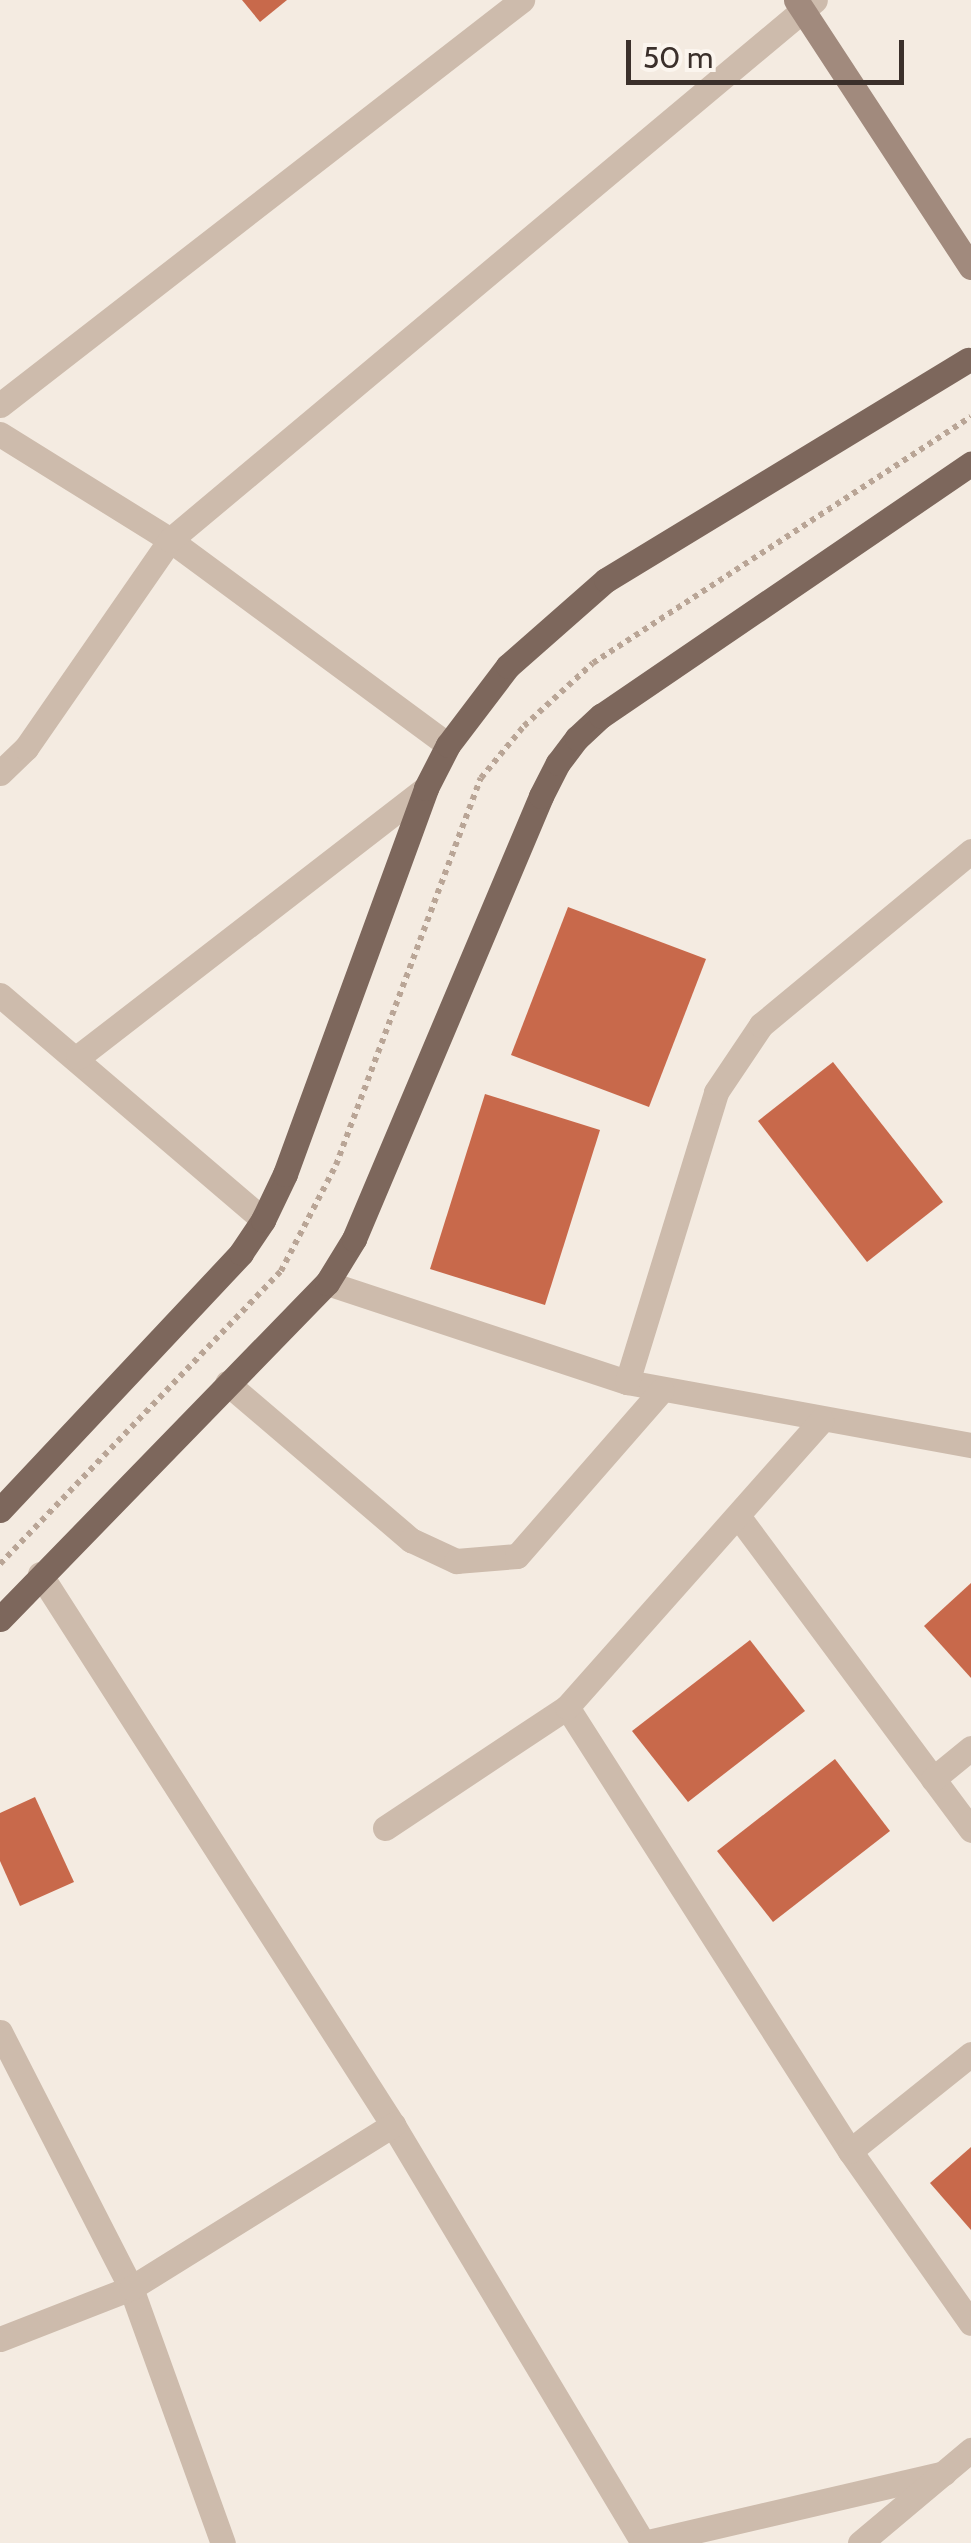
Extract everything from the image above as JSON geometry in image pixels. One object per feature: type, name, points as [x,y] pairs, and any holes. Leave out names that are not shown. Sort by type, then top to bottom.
[{"type":"main road","points":[[804,3],[971,268]]},
{"type":"main road","points":[[0,1510],[242,1254],[263,1220],[285,1174],[426,788],[448,746],[508,666],[606,580],[970,361]]},
{"type":"main road","points":[[0,1619],[327,1283],[354,1239],[558,763],[601,716],[971,464]]},
{"type":"street","points":[[0,405],[522,0]]},
{"type":"street","points":[[0,772],[26,748],[170,540],[804,3]]},
{"type":"street","points":[[0,434],[170,540],[448,746]]},
{"type":"street","points":[[78,1057],[426,788]]},
{"type":"street","points":[[627,1382],[716,1092],[761,1025],[967,863]]},
{"type":"street","points":[[0,994],[78,1057],[263,1220]]},
{"type":"street","points":[[327,1283],[627,1382],[821,1421],[971,1445]]},
{"type":"street","points":[[227,1383],[410,1540],[456,1561],[516,1556],[662,1390]]},
{"type":"street","points":[[385,1828],[566,1707],[821,1421]]},
{"type":"street","points":[[738,1516],[971,1830]]},
{"type":"street","points":[[40,1574],[393,2125],[643,2543],[944,2473]]},
{"type":"street","points":[[566,1707],[850,2152],[971,2323]]},
{"type":"street","points":[[933,1779],[971,1748]]},
{"type":"street","points":[[0,2032],[131,2288],[223,2543]]},
{"type":"street","points":[[850,2152],[971,2054]]},
{"type":"street","points":[[0,2339],[131,2288],[393,2125]]},
{"type":"street","points":[[860,2543],[971,2450]]},
{"type":"building","points":[[242,0],[287,0],[260,22]]},
{"type":"building","points":[[568,907],[706,959],[649,1107],[511,1055]]},
{"type":"building","points":[[833,1062],[943,1202],[867,1262],[758,1121]]},
{"type":"building","points":[[485,1094],[600,1130],[545,1305],[430,1269]]},
{"type":"building","points":[[971,1583],[971,1678],[924,1626]]},
{"type":"building","points":[[750,1640],[805,1711],[688,1802],[632,1731]]},
{"type":"building","points":[[835,1759],[890,1831],[773,1922],[717,1851]]},
{"type":"building","points":[[35,1797],[74,1882],[20,1906],[0,1861],[0,1813]]},
{"type":"building","points":[[971,2147],[971,2230],[930,2183]]}]
